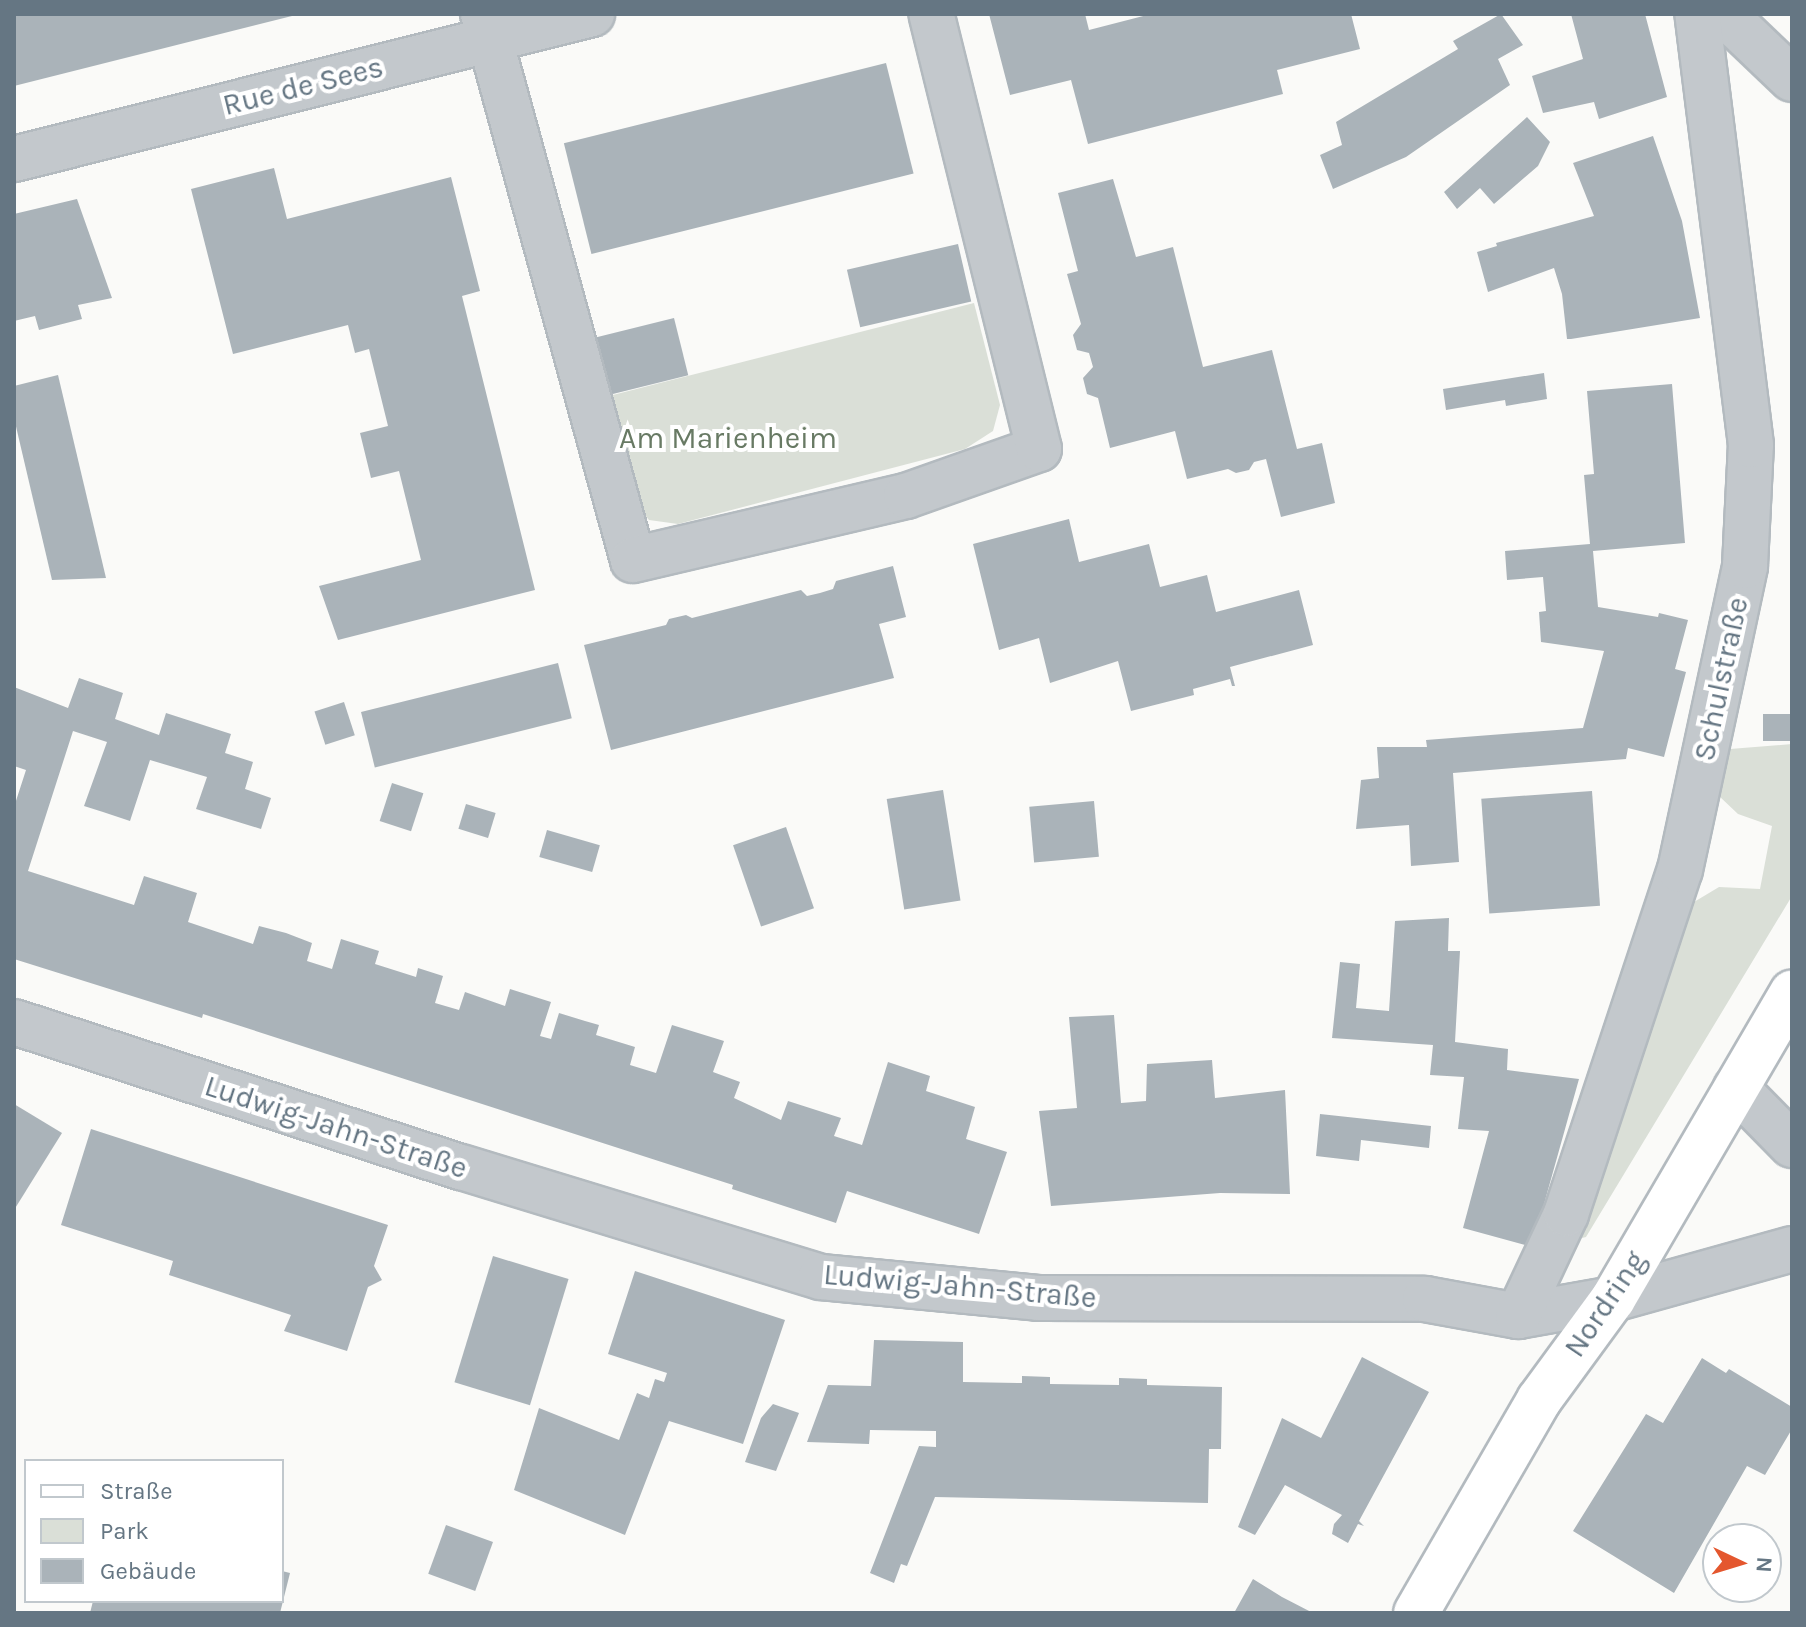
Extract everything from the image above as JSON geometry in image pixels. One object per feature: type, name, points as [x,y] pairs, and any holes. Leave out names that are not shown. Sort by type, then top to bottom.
[{"type":"main road","name":"Nordring","points":[[1416,1613],[1539,1400],[1613,1299],[1792,993]]},
{"type":"street","name":"Rue de Sees","points":[[14,159],[486,26],[592,14]]},
{"type":"street","points":[[486,26],[633,560],[906,496],[1039,449],[931,14]]},
{"type":"street","name":"Schulstraße","points":[[1518,1316],[1566,1214],[1680,870],[1745,566],[1751,445],[1697,14]]},
{"type":"street","points":[[1724,14],[1792,79]]},
{"type":"street","name":"Ludwig-Jahn-Straße","points":[[14,1022],[461,1167],[821,1277],[1038,1298],[1425,1299],[1518,1316],[1613,1299],[1792,1249]]},
{"type":"street","points":[[1736,1088],[1792,1145]]},
{"type":"green space","name":"Am Marienheim","points":[[974,303],[1000,405],[993,431],[965,449],[678,524],[649,520],[631,497],[605,397]]},
{"type":"green space","points":[[1792,744],[1792,896],[1586,1237],[1578,1239],[1623,1088],[1689,905],[1719,887],[1760,889],[1772,826],[1738,814],[1719,796],[1730,749]]},
{"type":"building","points":[[14,14],[296,14],[296,15],[14,86]]},
{"type":"building","points":[[989,14],[1085,14],[1089,30],[1151,14],[1351,14],[1360,49],[1277,70],[1283,94],[1088,144],[1071,80],[1010,95]]},
{"type":"building","points":[[1501,14],[1523,45],[1498,59],[1510,85],[1406,157],[1333,189],[1320,155],[1342,145],[1336,122],[1458,49],[1453,41]]},
{"type":"building","points":[[1571,14],[1645,14],[1667,97],[1599,119],[1594,102],[1543,113],[1532,76],[1583,59]]},
{"type":"building","points":[[886,63],[914,174],[591,254],[564,143]]},
{"type":"building","points":[[1527,117],[1550,142],[1538,166],[1494,204],[1480,188],[1457,209],[1444,192]]},
{"type":"building","points":[[1653,136],[1682,221],[1700,318],[1567,339],[1562,294],[1554,268],[1488,292],[1477,252],[1497,246],[1496,243],[1594,216],[1573,163]]},
{"type":"building","points":[[274,168],[287,219],[451,177],[480,291],[462,296],[535,590],[338,640],[319,586],[421,560],[399,471],[371,478],[360,433],[388,426],[369,349],[355,353],[348,325],[233,354],[191,189]]},
{"type":"building","points":[[1113,179],[1136,257],[1173,247],[1203,367],[1272,350],[1297,449],[1322,443],[1335,503],[1281,517],[1266,459],[1254,462],[1249,470],[1236,473],[1228,469],[1187,479],[1175,431],[1110,448],[1098,398],[1087,394],[1083,378],[1093,367],[1089,353],[1077,350],[1073,335],[1081,324],[1067,274],[1078,271],[1058,193]]},
{"type":"building","points":[[77,199],[112,298],[78,305],[82,319],[39,330],[35,316],[14,321],[14,214]]},
{"type":"building","points":[[958,244],[971,301],[860,327],[847,270]]},
{"type":"building","points":[[674,318],[688,375],[605,396],[591,339]]},
{"type":"building","points":[[1544,373],[1547,399],[1506,406],[1505,400],[1446,410],[1443,389]]},
{"type":"building","points":[[58,375],[106,578],[52,580],[14,418],[14,386]]},
{"type":"building","points":[[1672,384],[1685,543],[1593,551],[1598,607],[1658,617],[1659,613],[1688,620],[1675,669],[1686,672],[1664,757],[1628,748],[1626,759],[1453,773],[1459,862],[1411,866],[1409,825],[1356,829],[1361,780],[1379,778],[1377,747],[1427,747],[1426,740],[1583,728],[1604,651],[1541,642],[1539,612],[1546,611],[1543,577],[1507,580],[1505,551],[1590,544],[1584,475],[1594,474],[1587,391]]},
{"type":"building","points":[[1069,519],[1079,562],[1149,544],[1160,587],[1207,575],[1216,612],[1299,590],[1313,645],[1230,667],[1235,686],[1232,686],[1230,679],[1193,689],[1194,695],[1131,711],[1118,661],[1050,683],[1039,638],[999,650],[973,544]]},
{"type":"building","points":[[893,566],[906,617],[879,624],[894,678],[611,750],[584,645],[666,625],[669,619],[686,615],[692,618],[801,590],[807,596],[820,593],[833,589],[836,581]]},
{"type":"building","points":[[558,663],[572,718],[375,767],[361,712]]},
{"type":"building","points":[[79,678],[123,693],[115,719],[159,735],[166,713],[231,734],[225,753],[253,762],[245,789],[271,798],[261,829],[196,809],[207,777],[150,760],[130,821],[84,806],[107,742],[73,731],[28,871],[134,905],[144,876],[197,893],[188,922],[253,944],[259,926],[286,933],[312,943],[307,961],[332,969],[341,939],[379,951],[375,964],[416,977],[418,968],[443,976],[435,1003],[459,1010],[465,992],[505,1006],[510,989],[551,1002],[540,1036],[551,1039],[559,1013],[599,1025],[596,1035],[635,1047],[630,1065],[656,1073],[672,1025],[724,1041],[713,1072],[740,1082],[734,1098],[781,1120],[788,1101],[841,1118],[834,1136],[862,1145],[888,1062],[930,1076],[926,1091],[975,1107],[966,1139],[1007,1152],[979,1234],[847,1191],[836,1223],[732,1189],[733,1185],[203,1014],[202,1018],[14,959],[14,807],[26,770],[14,766],[14,687],[68,708]]},
{"type":"building","points":[[344,702],[355,735],[325,745],[315,712]]},
{"type":"building","points":[[1763,714],[1792,714],[1792,741],[1763,741]]},
{"type":"building","points":[[392,783],[423,793],[411,831],[380,821]]},
{"type":"building","points":[[943,790],[961,901],[904,910],[887,799]]},
{"type":"building","points":[[1592,791],[1600,906],[1489,913],[1481,799]]},
{"type":"building","points":[[1094,801],[1099,857],[1034,862],[1029,807]]},
{"type":"building","points":[[466,804],[496,813],[488,838],[458,829]]},
{"type":"building","points":[[786,827],[814,908],[761,927],[733,845]]},
{"type":"building","points":[[547,830],[600,845],[592,872],[539,857]]},
{"type":"building","points":[[1449,918],[1448,951],[1460,951],[1455,1042],[1508,1049],[1507,1070],[1579,1079],[1532,1247],[1463,1228],[1489,1131],[1458,1129],[1464,1077],[1430,1075],[1433,1045],[1332,1038],[1340,962],[1360,964],[1356,1008],[1389,1011],[1395,921]]},
{"type":"building","points":[[1114,1015],[1121,1103],[1146,1101],[1147,1064],[1212,1060],[1215,1098],[1285,1090],[1290,1194],[1220,1193],[1051,1206],[1039,1111],[1077,1108],[1069,1017]]},
{"type":"building","points":[[14,1104],[62,1133],[14,1210]]},
{"type":"building","points":[[1320,1114],[1431,1126],[1429,1148],[1361,1140],[1359,1161],[1316,1156]]},
{"type":"building","points":[[91,1129],[388,1225],[374,1266],[382,1280],[368,1287],[347,1351],[284,1331],[291,1315],[169,1275],[173,1261],[61,1225]]},
{"type":"building","points":[[493,1256],[569,1279],[530,1405],[454,1382]]},
{"type":"building","points":[[635,1271],[785,1320],[743,1444],[669,1421],[625,1535],[514,1490],[539,1408],[619,1440],[637,1393],[649,1398],[655,1379],[664,1382],[667,1373],[608,1354]]},
{"type":"building","points":[[874,1340],[963,1342],[963,1382],[1022,1383],[1022,1376],[1050,1377],[1050,1384],[1119,1385],[1119,1378],[1147,1379],[1147,1385],[1222,1387],[1221,1449],[1209,1449],[1208,1503],[935,1497],[907,1566],[901,1564],[894,1583],[870,1573],[919,1446],[936,1447],[936,1431],[870,1430],[869,1444],[807,1442],[828,1385],[871,1386]]},
{"type":"building","points":[[1362,1357],[1429,1392],[1359,1521],[1364,1526],[1358,1524],[1348,1543],[1332,1534],[1334,1524],[1342,1515],[1285,1485],[1255,1535],[1238,1527],[1282,1418],[1321,1438]]},
{"type":"building","points":[[1702,1358],[1726,1373],[1729,1369],[1792,1407],[1792,1429],[1765,1475],[1747,1466],[1714,1523],[1702,1523],[1702,1544],[1674,1593],[1573,1531],[1646,1414],[1663,1423]]},
{"type":"building","points":[[773,1404],[799,1413],[776,1471],[745,1462],[761,1418]]},
{"type":"building","points":[[446,1525],[493,1542],[475,1591],[428,1574]]},
{"type":"building","points":[[284,1572],[290,1573],[284,1597]]},
{"type":"building","points":[[1253,1579],[1282,1597],[1313,1613],[1234,1613]]},
{"type":"building","points":[[92,1603],[282,1603],[280,1613],[90,1613]]}]
